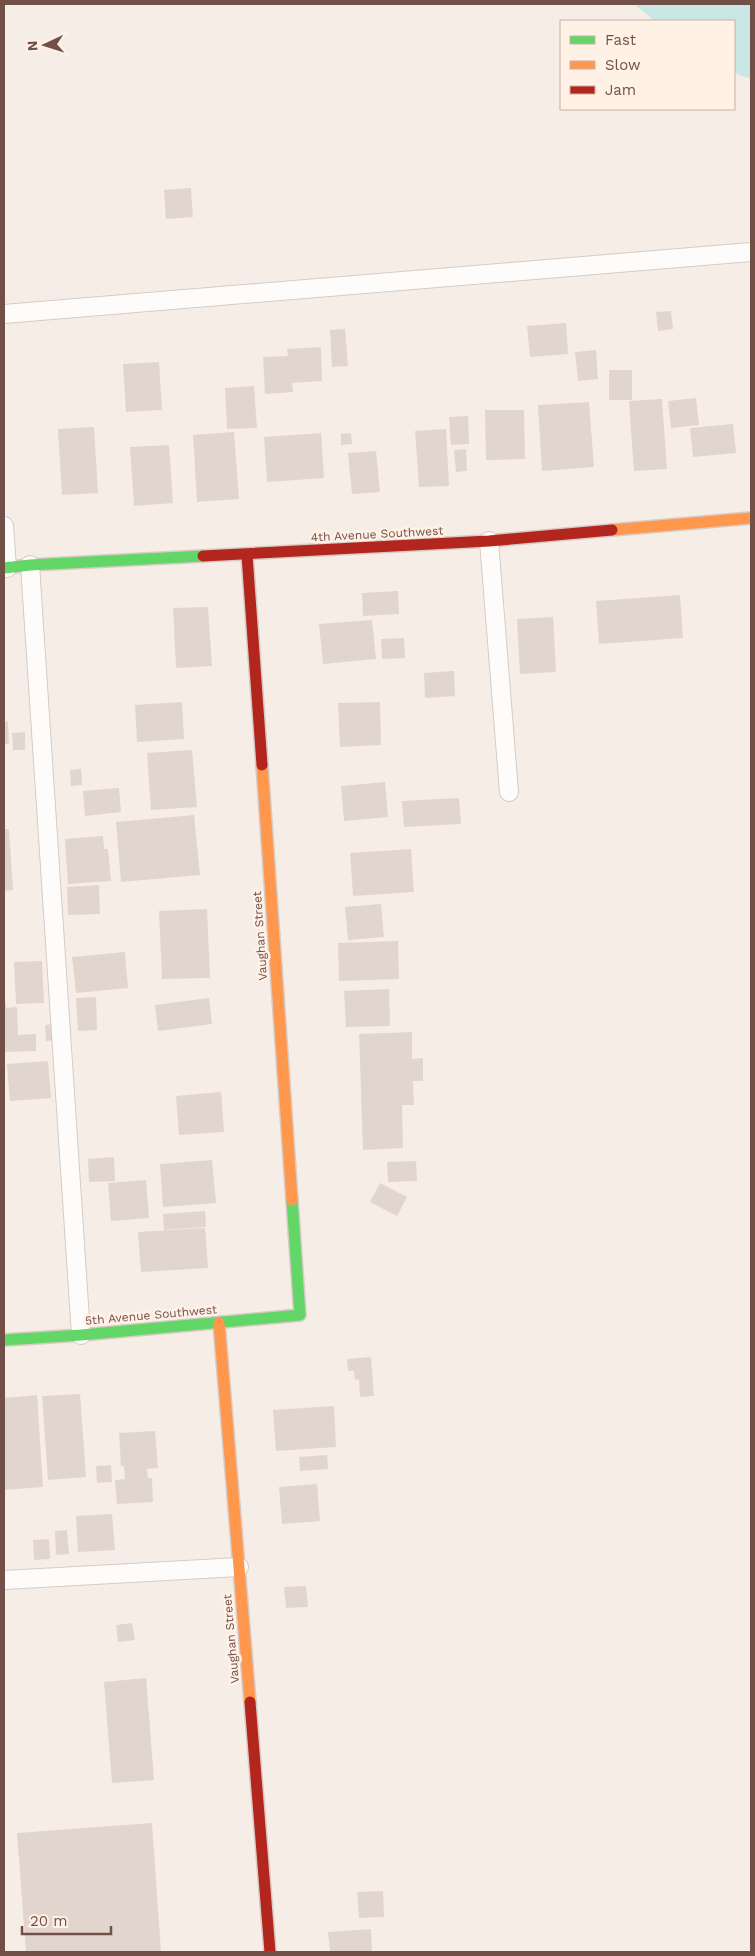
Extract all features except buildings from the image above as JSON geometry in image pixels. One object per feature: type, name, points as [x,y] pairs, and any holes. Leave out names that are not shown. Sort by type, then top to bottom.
[{"type":"street","name":"4th Avenue Southwest","points":[[5,568],[30,565],[489,541],[751,518]]},
{"type":"street","name":"Vaughan Street","points":[[247,555],[300,1315]]},
{"type":"street","name":"5th Avenue Southwest","points":[[4,1340],[300,1315]]},
{"type":"street","name":"Vaughan Street","points":[[219,1323],[270,1952]]},
{"type":"lane","points":[[4,314],[751,252]]},
{"type":"lane","points":[[4,526],[5,568]]},
{"type":"lane","points":[[489,541],[509,792]]},
{"type":"lane","points":[[30,565],[81,1335]]},
{"type":"lane","points":[[4,1580],[240,1567]]},
{"type":"water","points":[[634,4],[751,4],[751,79],[735,73],[735,20],[654,20]]},
{"type":"traffic: fast","points":[[4,568],[203,556]]},
{"type":"traffic: fast","points":[[4,1340],[300,1315],[292,1200]]},
{"type":"traffic: slow","points":[[612,530],[751,518]]},
{"type":"traffic: slow","points":[[262,765],[292,1200]]},
{"type":"traffic: slow","points":[[219,1323],[250,1702]]},
{"type":"traffic: jam","points":[[203,556],[489,541],[612,530]]},
{"type":"traffic: jam","points":[[247,555],[262,765]]},
{"type":"traffic: jam","points":[[250,1702],[270,1952]]}]
